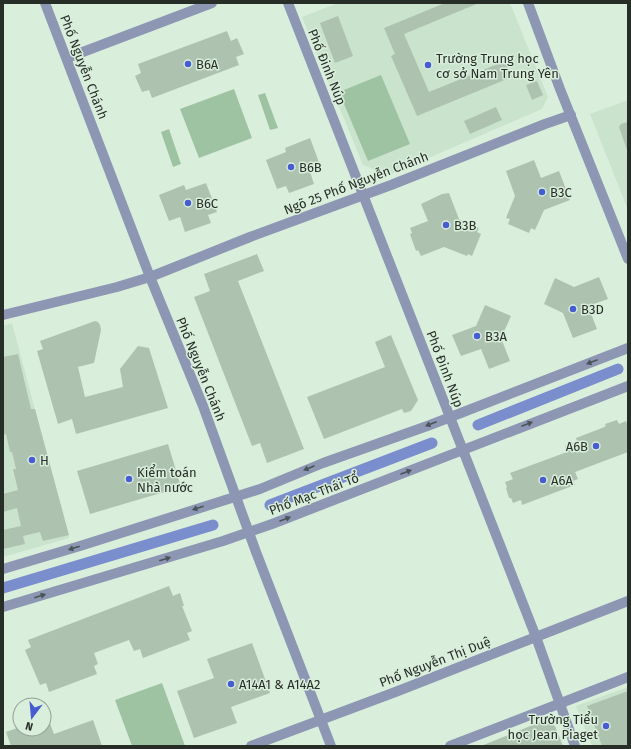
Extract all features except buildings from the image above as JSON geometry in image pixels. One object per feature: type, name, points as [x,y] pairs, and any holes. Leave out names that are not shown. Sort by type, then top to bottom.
[{"type":"street","name":"Phố Nguyễn Chánh","points":[[45,3],[150,277],[203,406],[248,532],[321,719],[330,746]]},
{"type":"street","points":[[67,58],[212,3]]},
{"type":"street","name":"Phố Đinh Núp","points":[[288,3],[536,637],[575,746]]},
{"type":"street","points":[[528,3],[560,89],[628,259]]},
{"type":"street","name":"Ngõ 25 Phố Nguyễn Chánh","points":[[3,316],[117,287],[150,277],[250,237],[364,195],[571,115]]},
{"type":"street","name":"Phố Mạc Thái Tổ","points":[[3,569],[260,489],[322,463],[449,417],[628,348]]},
{"type":"street","name":"Phố Mạc Thái Tổ","points":[[3,607],[223,541],[628,386]]},
{"type":"street","name":"Phố Nguyễn Thị Duệ","points":[[251,746],[398,691],[628,601]]},
{"type":"street","points":[[450,746],[628,677]]},
{"type":"shaded area","name":"Trường Trung học cơ sở Nam Trung Yên","points":[[338,3],[510,3],[548,97],[542,109],[389,175],[363,165],[302,17]]},
{"type":"shaded area","points":[[381,75],[410,144],[368,161],[339,92]]},
{"type":"shaded area","points":[[234,89],[252,138],[199,158],[180,109]]},
{"type":"shaded area","points":[[265,93],[278,128],[270,130],[258,95]]},
{"type":"shaded area","points":[[628,100],[628,210],[590,114]]},
{"type":"shaded area","points":[[169,129],[181,164],[173,167],[161,132]]},
{"type":"shaded area","points":[[12,323],[69,538],[3,557],[3,326]]},
{"type":"shaded area","points":[[162,683],[185,746],[132,746],[115,700]]},
{"type":"shaded area","name":"Trường Tiểu học Jean Piaget","points":[[628,687],[628,746],[592,746],[576,706]]},
{"type":"waterway","points":[[478,425],[618,369]]},
{"type":"waterway","points":[[270,505],[432,443]]},
{"type":"waterway","points":[[3,588],[213,525]]},
{"type":"place","name":"B6A","points":[[188,64]]},
{"type":"place","name":"Trường Trung học cơ sở Nam Trung Yên","points":[[428,65]]},
{"type":"place","name":"B6B","points":[[291,167]]},
{"type":"place","name":"B3C","points":[[542,192]]},
{"type":"place","name":"B6C","points":[[188,203]]},
{"type":"place","name":"B3B","points":[[446,225]]},
{"type":"place","name":"B3D","points":[[573,309]]},
{"type":"place","name":"B3A","points":[[477,336]]},
{"type":"place","name":"A6B","points":[[596,446]]},
{"type":"place","name":"H","points":[[32,460]]},
{"type":"place","name":"Kiểm toán Nhà nước","points":[[129,479]]},
{"type":"place","name":"A6A","points":[[543,480]]},
{"type":"place","name":"A14A1 & A14A2","points":[[231,684]]},
{"type":"place","name":"Trường Tiểu học Jean Piaget","points":[[606,726]]}]
